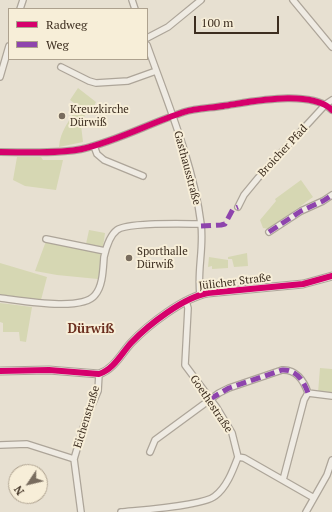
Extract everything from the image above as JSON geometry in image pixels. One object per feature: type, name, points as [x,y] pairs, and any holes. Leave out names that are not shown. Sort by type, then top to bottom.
[{"type":"street","points":[[148,37],[168,27],[201,0]]},
{"type":"street","points":[[293,0],[332,47]]},
{"type":"street","points":[[0,77],[2,62],[8,48]]},
{"type":"street","name":"Gasthausstraße","points":[[148,48],[188,167],[201,224],[202,252],[199,287],[200,294]]},
{"type":"street","points":[[61,67],[89,82],[96,83],[128,81],[156,71]]},
{"type":"street","points":[[0,152],[68,151],[94,146],[186,112],[278,98],[310,100],[326,104],[332,110]]},
{"type":"street","name":"Broicher Pfad","points":[[238,207],[244,195],[258,178],[326,104],[332,100]]},
{"type":"street","points":[[94,146],[97,154],[104,160],[143,176]]},
{"type":"street","points":[[269,232],[301,211],[324,201],[332,195]]},
{"type":"street","points":[[0,298],[69,304],[93,298],[99,289],[105,251],[112,235],[117,230],[124,227],[201,224]]},
{"type":"street","points":[[46,239],[105,251]]},
{"type":"street","name":"Jülicher Straße","points":[[99,374],[113,365],[130,344],[145,329],[186,301],[200,294],[302,284],[332,276]]},
{"type":"street","name":"Goethestraße","points":[[186,301],[188,308],[185,365],[210,399],[232,433],[238,457]]},
{"type":"street","points":[[0,371],[49,370],[99,374]]},
{"type":"street","points":[[150,452],[155,440],[210,399],[229,388],[282,370],[289,370],[298,375],[308,393]]},
{"type":"street","name":"Eichenstraße","points":[[81,512],[74,459],[86,419],[98,391],[99,374]]},
{"type":"street","points":[[308,393],[332,396]]},
{"type":"street","points":[[283,480],[304,400],[308,393]]},
{"type":"street","name":"Eichenstraße","points":[[0,445],[27,444],[74,459]]},
{"type":"street","points":[[121,512],[200,503],[213,498],[224,488],[238,457],[244,458],[314,498]]},
{"type":"street","points":[[306,512],[327,474],[332,460]]},
{"type":"green space","points":[[78,88],[96,102],[91,112],[85,115],[81,125],[83,142],[59,147],[63,131],[78,106],[70,100]]},
{"type":"green space","points":[[17,157],[41,157],[43,160],[63,160],[56,190],[25,186],[13,180]]},
{"type":"green space","points":[[301,180],[313,197],[269,229],[263,228],[260,220],[276,201],[275,199]]},
{"type":"green space","points":[[89,230],[105,233],[103,247],[86,244]]},
{"type":"green space","points":[[46,241],[103,254],[98,279],[35,271]]},
{"type":"green space","points":[[247,253],[248,266],[234,267],[232,259],[228,259],[228,257]]},
{"type":"green space","points":[[209,257],[228,260],[228,268],[212,269],[212,266],[208,267]]},
{"type":"green space","points":[[0,263],[47,277],[41,300],[0,295]]},
{"type":"green space","points":[[0,303],[32,307],[26,342],[20,341],[19,332],[3,332],[3,323],[0,322]]},
{"type":"green space","points":[[320,368],[332,369],[332,394],[318,393]]},
{"type":"marked path","points":[[269,232],[301,211],[323,201],[332,195]]},
{"type":"marked path","points":[[201,226],[225,224],[233,209],[238,207]]},
{"type":"marked path","points":[[210,399],[229,388],[282,370],[291,371],[299,377],[308,393]]},
{"type":"cycle path","points":[[0,152],[73,151],[95,146],[171,116],[189,111],[264,100],[295,98],[310,100],[322,104],[332,110]]},
{"type":"cycle path","points":[[0,371],[49,370],[99,374],[109,369],[131,343],[147,328],[188,300],[208,293],[303,284],[332,276]]},
{"type":"place","name":"Kreuzkirche Dürwiß","points":[[62,116]]},
{"type":"place","name":"Sporthalle Dürwiß","points":[[129,258]]},
{"type":"district","name":"Dürwiß","points":[[91,329]]}]
